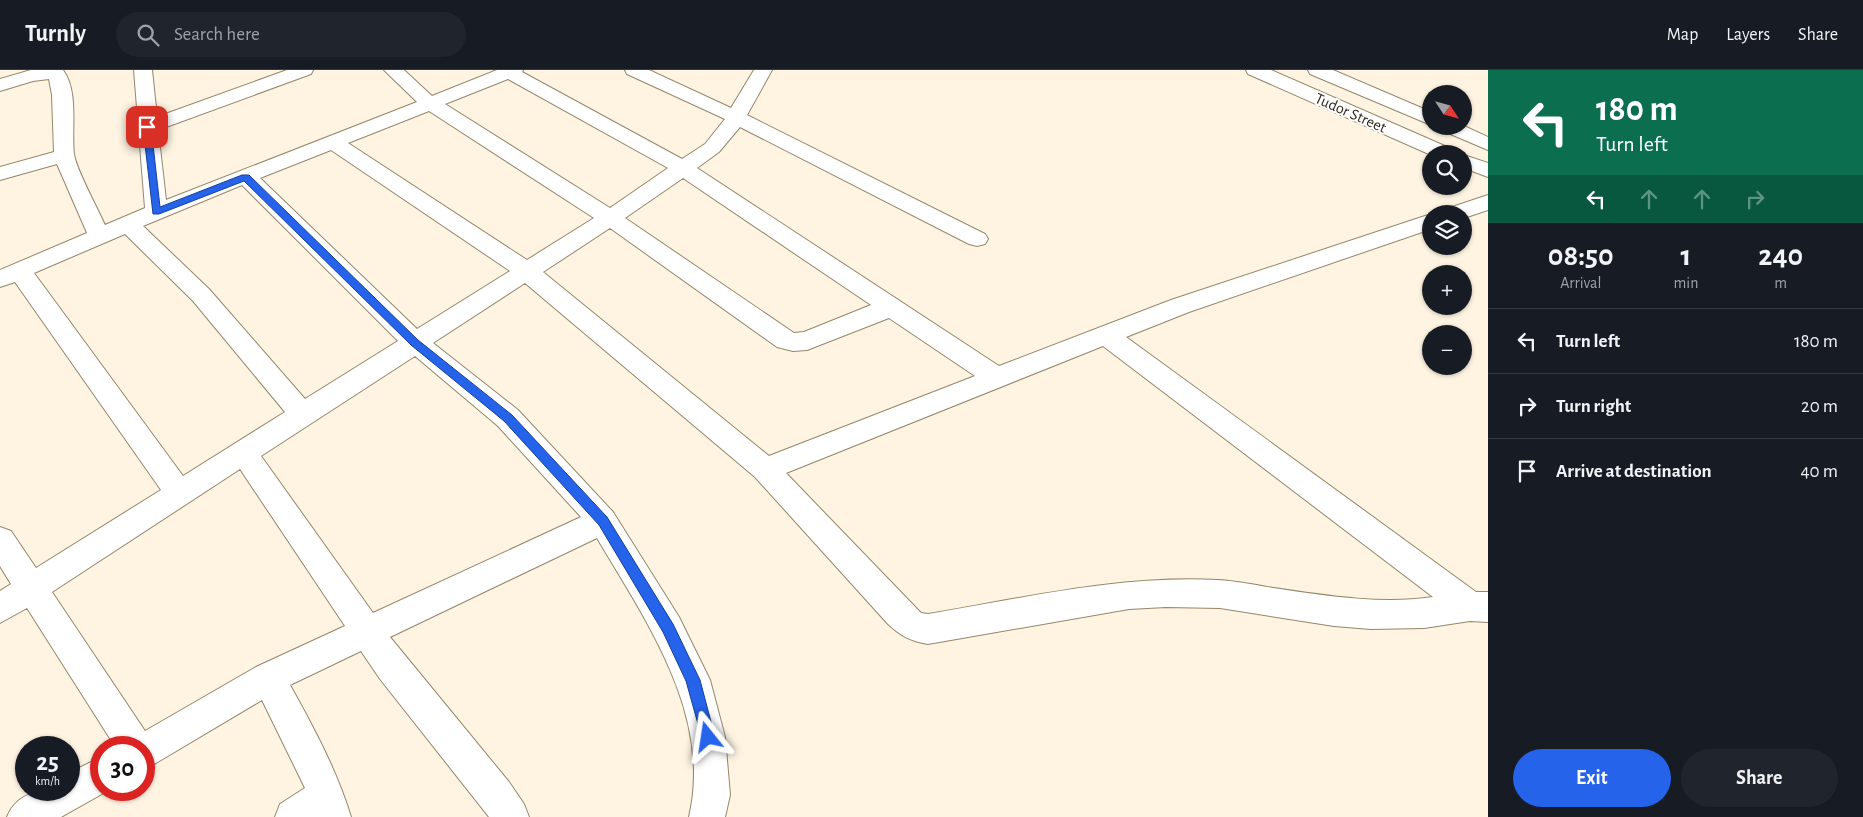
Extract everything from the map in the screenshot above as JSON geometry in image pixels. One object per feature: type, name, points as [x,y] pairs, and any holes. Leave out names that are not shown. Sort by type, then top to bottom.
[{"type":"street","points":[[143,70],[156,212]]},
{"type":"street","points":[[147,127],[304,70]]},
{"type":"street","points":[[393,70],[428,102],[610,218],[786,340],[793,342],[807,340],[891,308]]},
{"type":"street","points":[[634,70],[736,117],[977,238]]},
{"type":"street","points":[[0,608],[610,218],[712,148],[728,132],[763,70]]},
{"type":"street","name":"Tudor Street","points":[[1254,70],[1426,145]]},
{"type":"street","name":"Tudor Street","points":[[1317,70],[1422,115]]},
{"type":"street","points":[[178,493],[10,275],[156,212],[428,102],[512,71],[682,168],[997,378]]},
{"type":"street","points":[[0,85],[41,73],[52,72],[57,74],[62,95],[64,156],[100,236]]},
{"type":"street","points":[[1468,135],[1488,144]]},
{"type":"street","points":[[331,141],[526,271],[765,469],[907,623],[921,629],[1129,595],[1166,593],[1220,594],[1334,611],[1371,614],[1424,613],[1479,606]]},
{"type":"street","points":[[0,174],[64,156]]},
{"type":"street","points":[[1472,164],[1488,171]]},
{"type":"street","points":[[246,177],[415,342],[508,418],[603,521],[668,628],[693,680],[708,737],[712,795],[707,817]]},
{"type":"street","points":[[1472,208],[1488,202]]},
{"type":"street","points":[[128,224],[201,294],[303,415]]},
{"type":"street","points":[[765,469],[1180,306],[1422,224]]},
{"type":"street","points":[[1106,335],[1479,606]]},
{"type":"street","points":[[243,452],[392,668],[496,795],[511,817]]},
{"type":"street","points":[[155,745],[268,678],[603,521]]},
{"type":"street","points":[[0,540],[128,736]]},
{"type":"street","points":[[268,678],[330,806],[293,817]]},
{"type":"street","points":[[25,817],[90,781]]},
{"type":"route","points":[[147,127],[156,212],[246,177],[415,342],[508,418],[603,521],[668,628],[693,680],[708,737]]}]
